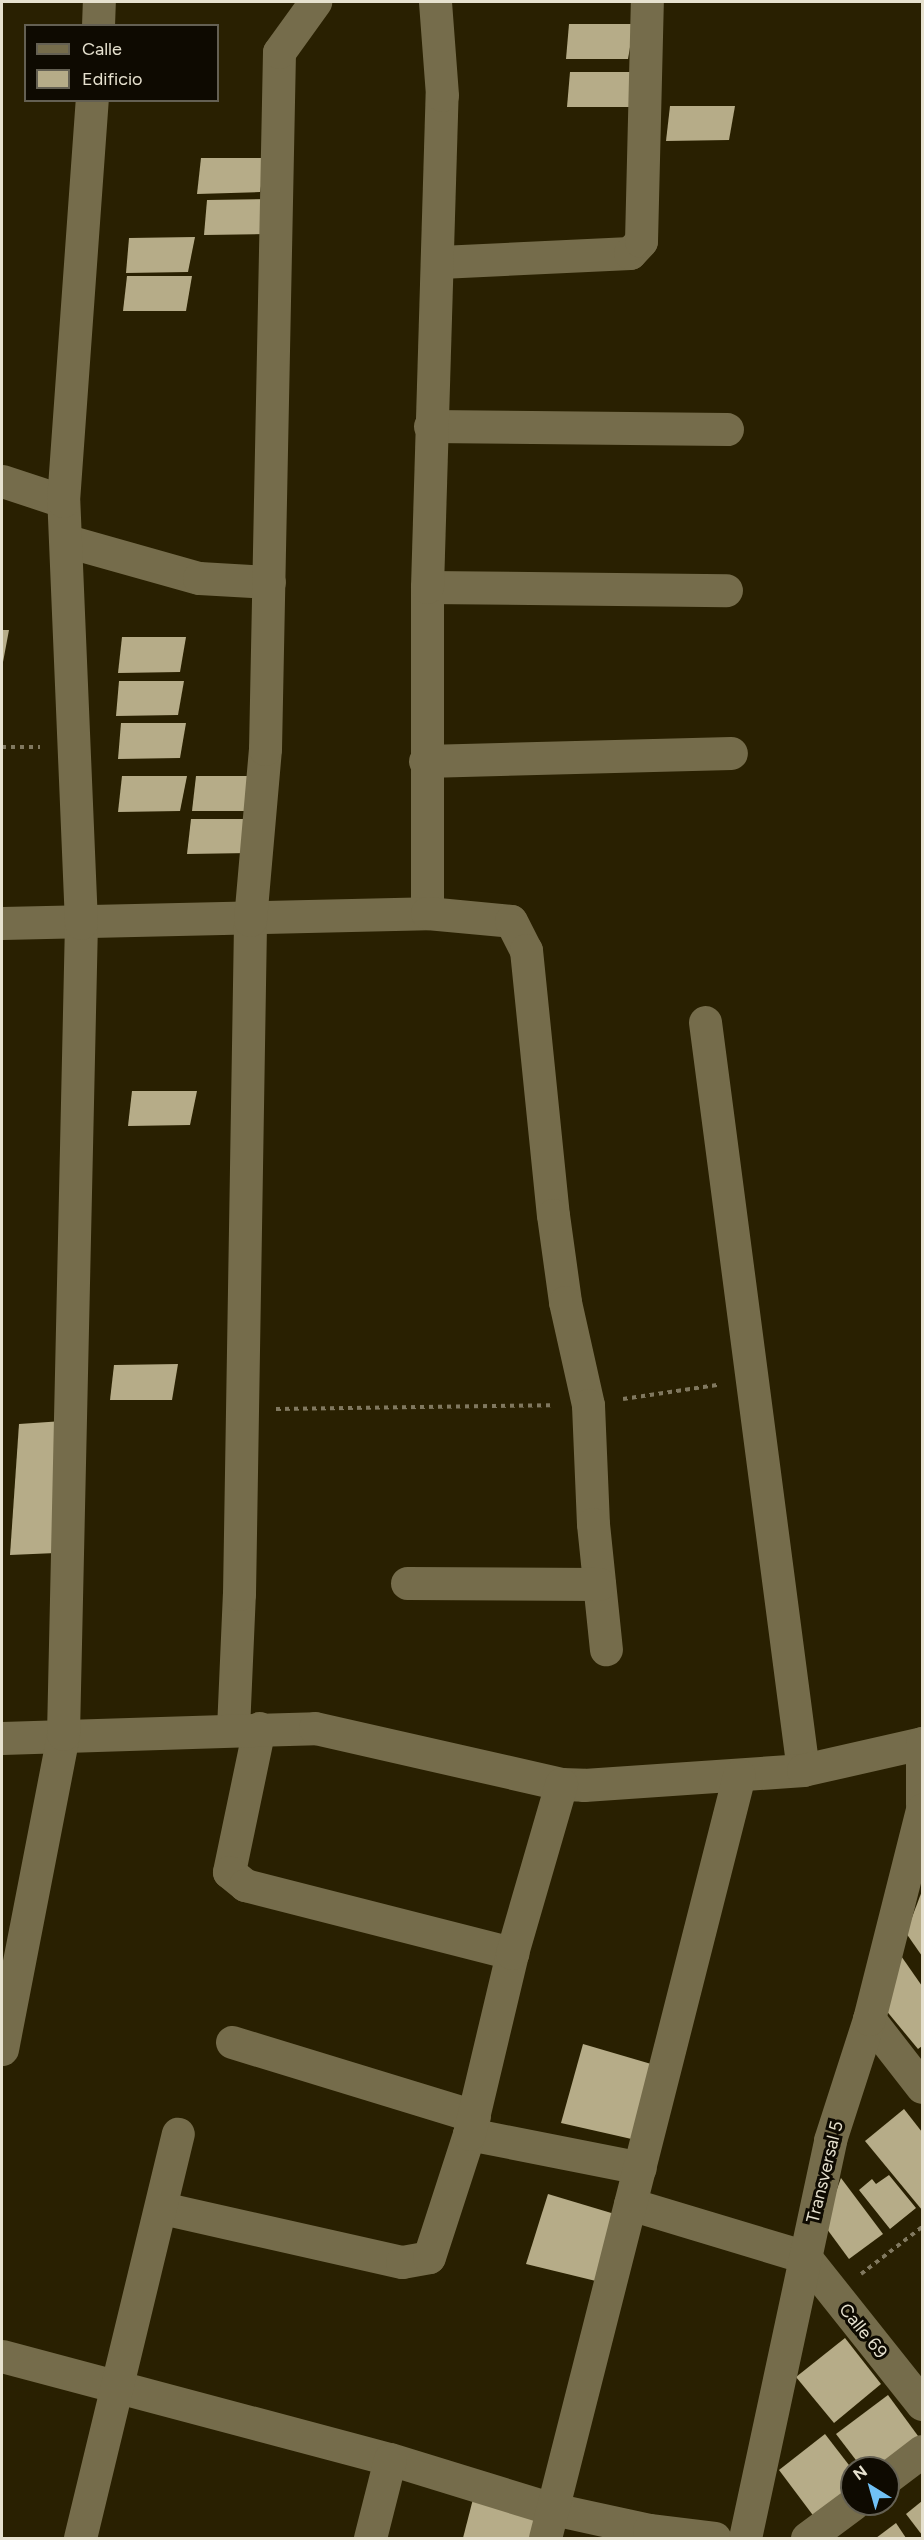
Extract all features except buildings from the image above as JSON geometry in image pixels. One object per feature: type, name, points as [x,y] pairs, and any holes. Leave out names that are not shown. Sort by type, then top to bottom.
[{"type":"street","points":[[98,24],[99,2]]},
{"type":"street","points":[[315,2],[279,52],[266,749],[250,920],[242,1409],[246,1729],[229,1872],[245,1885],[512,1953]]},
{"type":"street","points":[[427,913],[425,760],[427,587],[430,426],[440,262],[442,95],[435,2]]},
{"type":"street","points":[[440,262],[630,253],[641,241],[647,2]]},
{"type":"street","points":[[2,2049],[63,1734],[81,923],[67,541],[63,501],[92,102]]},
{"type":"street","points":[[430,426],[727,429]]},
{"type":"street","points":[[2,482],[63,501]]},
{"type":"street","points":[[67,541],[199,578],[269,582]]},
{"type":"street","points":[[427,587],[726,590]]},
{"type":"street","points":[[425,760],[731,753]]},
{"type":"street","points":[[2,923],[250,920],[427,913],[511,921],[526,950],[553,1215],[565,1302],[588,1404],[599,1584],[606,1649]]},
{"type":"street","points":[[705,1022],[802,1770]]},
{"type":"street","points":[[407,1583],[599,1584]]},
{"type":"street","points":[[2,1738],[63,1734],[315,1728],[561,1784],[802,1770],[922,1743],[922,1804]]},
{"type":"street","points":[[549,2524],[740,1775]]},
{"type":"street","points":[[162,2208],[402,2262],[429,2257],[472,2125],[512,1953],[561,1784]]},
{"type":"street","name":"Transversal 5","points":[[745,2538],[830,2140],[869,2019],[922,1810]]},
{"type":"street","points":[[869,2019],[922,2087]]},
{"type":"street","points":[[232,2042],[472,2125],[640,2168]]},
{"type":"street","points":[[81,2538],[115,2387],[162,2208],[178,2134]]},
{"type":"street","points":[[630,2204],[805,2257]]},
{"type":"street","name":"Calle 69","points":[[805,2257],[922,2404]]},
{"type":"street","points":[[2,2355],[115,2387],[390,2458],[549,2524],[649,2530],[715,2538]]},
{"type":"street","points":[[900,2468],[922,2451]]},
{"type":"street","points":[[370,2538],[390,2458]]},
{"type":"street","points":[[807,2538],[840,2514]]},
{"type":"path","points":[[242,1409],[588,1404],[752,1380]]},
{"type":"path","points":[[835,2295],[922,2227]]}]
